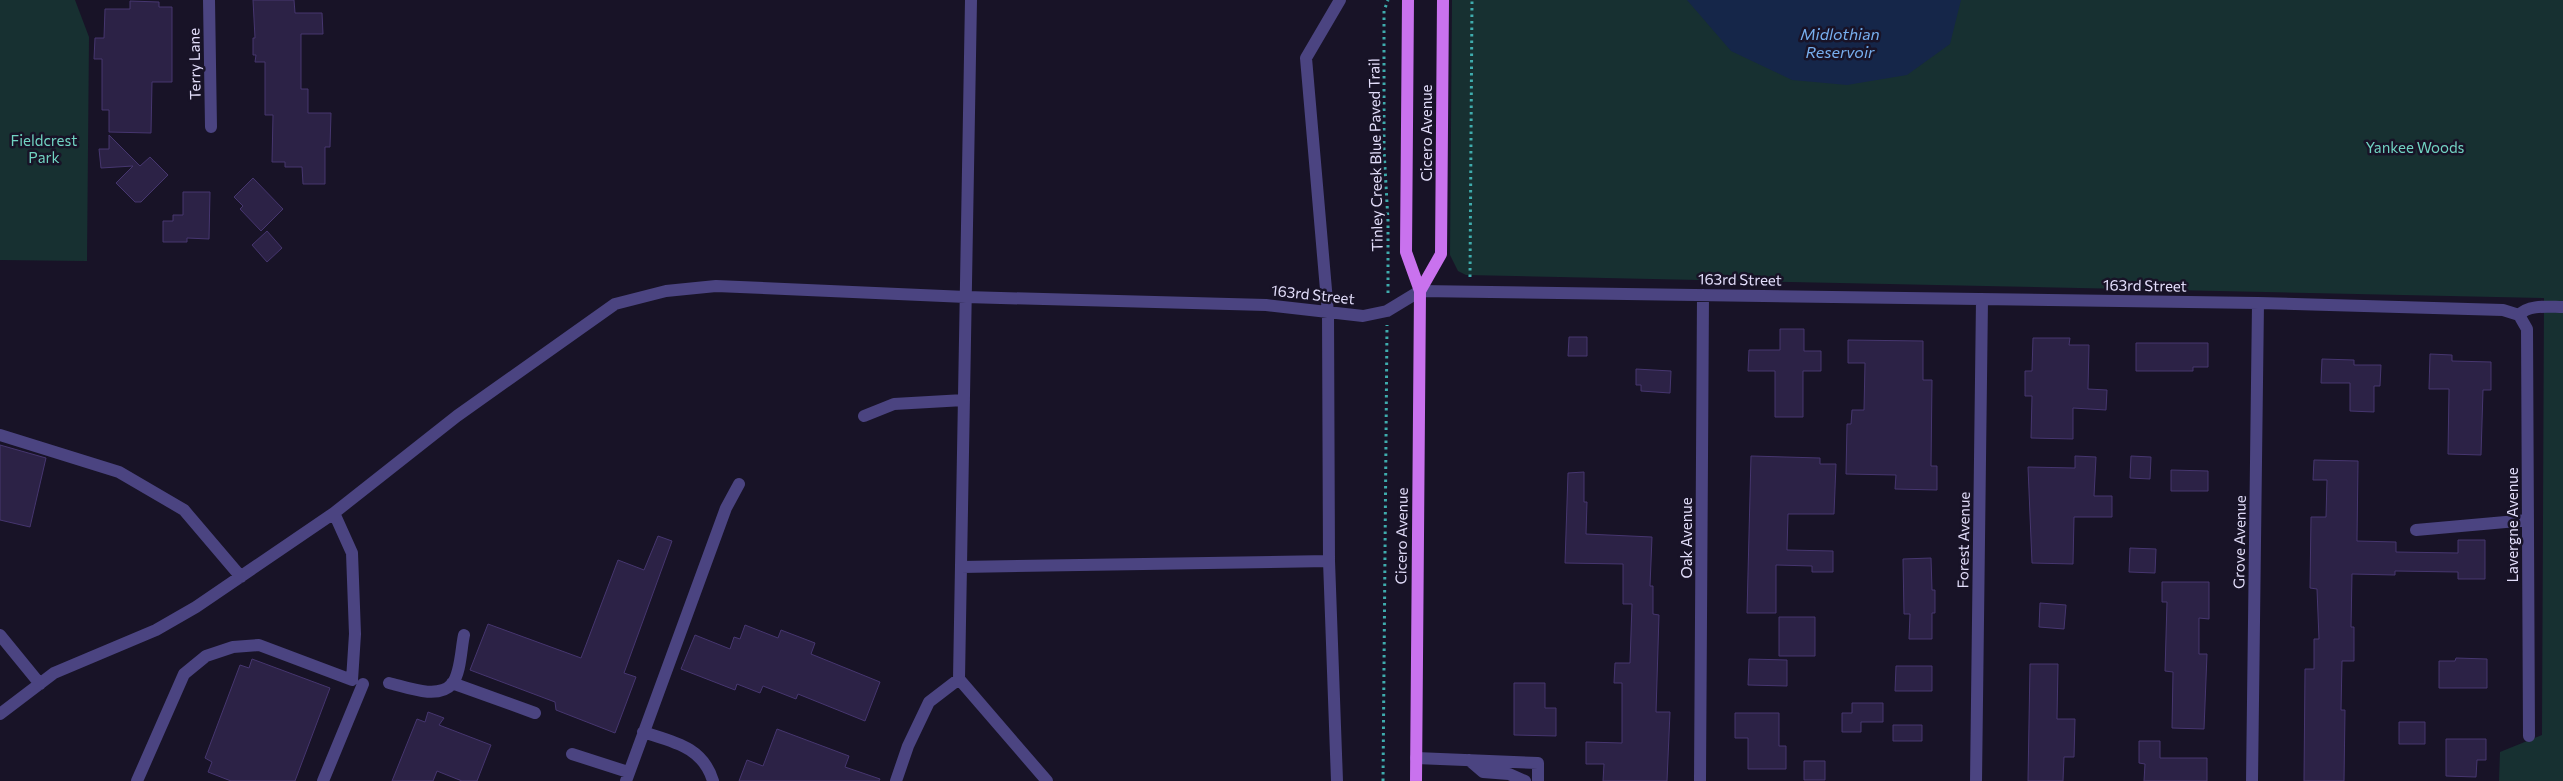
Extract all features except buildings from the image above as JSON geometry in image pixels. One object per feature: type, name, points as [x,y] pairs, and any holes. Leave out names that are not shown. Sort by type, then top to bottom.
[{"type":"main road","name":"Cicero Avenue","points":[[1408,0],[1406,252],[1420,291],[1416,781]]},
{"type":"main road","name":"Cicero Avenue","points":[[1420,291],[1441,254],[1443,0]]},
{"type":"street","name":"Terry Lane","points":[[209,0],[211,127]]},
{"type":"street","points":[[971,0],[959,680],[1047,781]]},
{"type":"street","points":[[1338,781],[1329,561],[1328,312],[1306,58],[1340,0]]},
{"type":"street","name":"163rd Street","points":[[0,714],[54,673],[156,630],[196,607],[241,577],[334,513],[457,416],[615,304],[666,291],[716,286],[966,297],[1266,305],[1363,316],[1388,311],[1420,291],[2258,303],[2503,310],[2519,315]]},
{"type":"street","name":"Oak Avenue","points":[[1700,781],[1703,295]]},
{"type":"street","name":"Forest Avenue","points":[[1976,781],[1982,299]]},
{"type":"street","name":"Grove Avenue","points":[[2252,781],[2258,303]]},
{"type":"street","points":[[2519,315],[2523,310],[2532,308],[2563,307]]},
{"type":"street","name":"Lavergne Avenue","points":[[2519,315],[2527,329],[2529,736]]},
{"type":"street","points":[[864,416],[894,404],[964,400]]},
{"type":"street","points":[[0,434],[119,472],[184,510],[241,577]]},
{"type":"street","points":[[572,754],[627,777],[726,508],[739,484]]},
{"type":"street","points":[[137,781],[184,674],[206,656],[234,647],[259,645],[352,680],[355,634],[352,553],[334,513]]},
{"type":"street","points":[[2416,530],[2528,520]]},
{"type":"street","points":[[961,567],[1329,561]]},
{"type":"street","points":[[0,635],[40,684]]},
{"type":"street","points":[[389,683],[418,691],[444,689],[452,683],[458,669],[464,635]]},
{"type":"street","points":[[896,781],[908,746],[930,702],[959,680]]},
{"type":"street","points":[[452,683],[535,713]]},
{"type":"street","points":[[323,781],[363,684]]},
{"type":"street","points":[[643,732],[693,750],[709,767],[713,781]]},
{"type":"street","points":[[1416,758],[1538,763],[1538,781]]},
{"type":"street","points":[[1469,760],[1483,772],[1509,774],[1525,781]]},
{"type":"path","name":"Tinley Creek Blue Paved Trail","points":[[1383,781],[1385,360],[1388,311],[1388,221],[1384,150],[1384,11],[1388,0]]},
{"type":"path","points":[[1470,292],[1472,0]]},
{"type":"green space","name":"Fieldcrest Park","points":[[0,0],[75,0],[89,37],[87,261],[0,260]]},
{"type":"green space","name":"Yankee Woods","points":[[1452,0],[2563,0],[2563,781],[2499,781],[2500,752],[2542,735],[2544,298],[1466,275],[1458,271],[1450,255]]},
{"type":"water","name":"Midlothian Reservoir","points":[[1687,0],[1961,0],[1950,44],[1907,75],[1847,85],[1792,80],[1731,51]]}]
